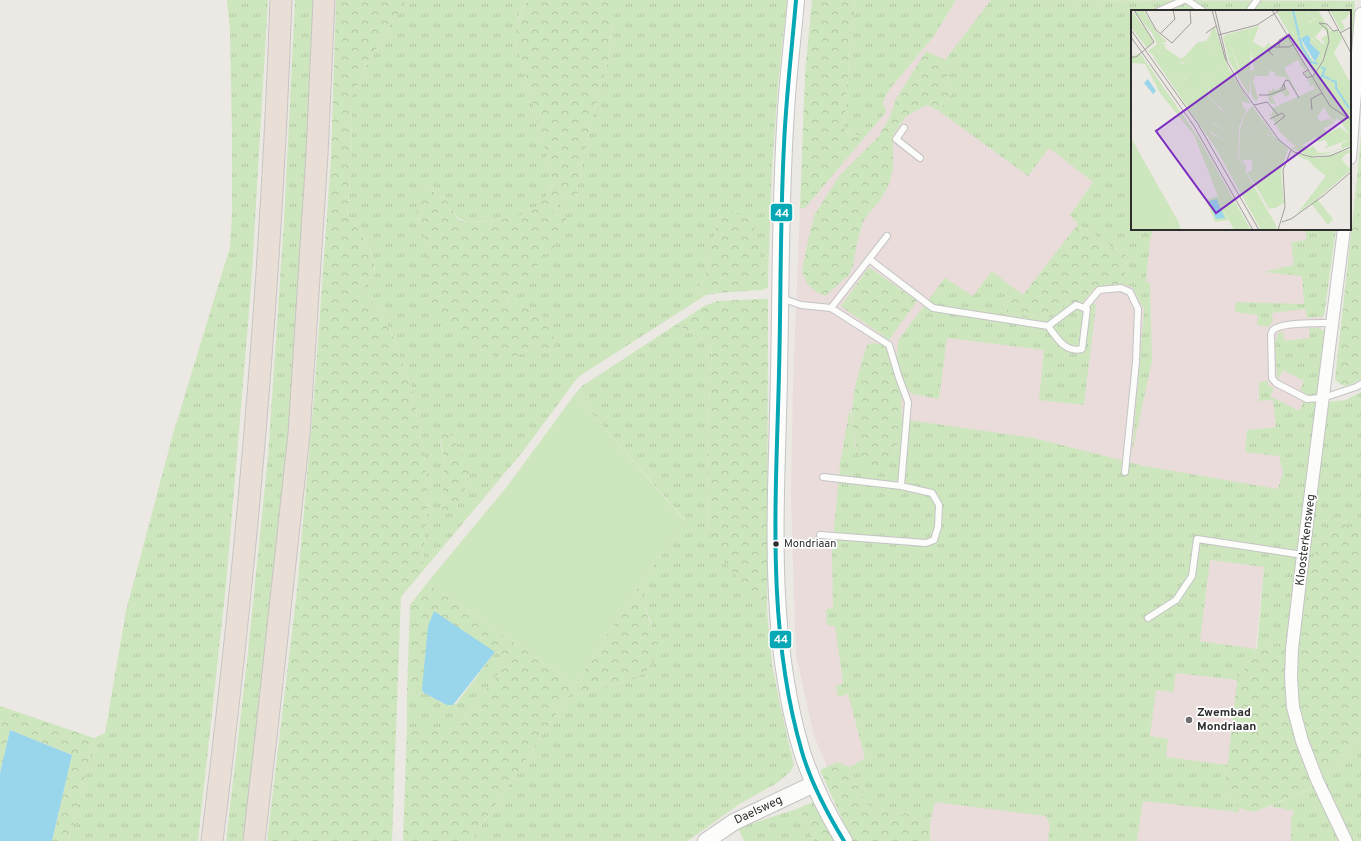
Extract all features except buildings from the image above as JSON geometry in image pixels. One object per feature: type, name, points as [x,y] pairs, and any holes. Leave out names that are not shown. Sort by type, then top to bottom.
[{"type":"highway","points":[[212,841],[225,737],[257,421],[275,149],[282,0]]},
{"type":"highway","points":[[254,841],[299,434],[317,154],[324,0]]},
{"type":"street","points":[[796,0],[786,112],[782,225],[776,548],[779,623],[782,661],[792,713],[803,753],[814,784],[844,841]]},
{"type":"street","points":[[1351,135],[1353,89],[1361,14]]},
{"type":"street","name":"Kloosterkensweg","points":[[1344,230],[1303,555],[1292,649],[1291,678],[1293,707],[1302,741],[1317,780],[1346,841]]},
{"type":"street","name":"Daelsweg","points":[[706,841],[734,822],[814,784]]},
{"type":"lane","points":[[1160,10],[1184,0]]},
{"type":"lane","points":[[1187,0],[1202,10]]},
{"type":"lane","points":[[1250,10],[1257,0]]},
{"type":"lane","points":[[904,128],[896,139],[920,158]]},
{"type":"lane","points":[[831,308],[887,236]]},
{"type":"lane","points":[[869,259],[933,308],[1048,326],[1063,346],[1074,351],[1082,349],[1087,309],[1076,305],[1048,326]]},
{"type":"lane","points":[[1084,308],[1099,290],[1121,288],[1130,292],[1138,309],[1136,362],[1125,472]]},
{"type":"lane","points":[[781,298],[801,305],[831,308],[889,345],[908,402],[900,486]]},
{"type":"lane","points":[[1332,323],[1308,323],[1278,327],[1273,330],[1271,334],[1271,376],[1274,382],[1307,399],[1323,398],[1361,384]]},
{"type":"lane","points":[[820,535],[926,543],[934,540],[938,527],[939,505],[932,493],[900,486],[823,476]]},
{"type":"lane","points":[[1148,618],[1176,600],[1192,576],[1197,539],[1303,555]]},
{"type":"shaded area","points":[[956,0],[1355,1],[1350,10],[1131,10],[1131,230],[1334,230],[1325,296],[1317,379],[1264,567],[1255,653],[1254,812],[1270,806],[1294,811],[1291,819],[1291,841],[863,841],[849,817],[814,736],[796,655],[791,497],[793,385],[800,208],[805,208],[886,112],[883,102],[889,90],[934,36]]},
{"type":"green space","points":[[227,0],[268,0],[251,288],[226,585],[198,841],[68,841],[82,791],[94,738],[105,733],[126,611],[173,434],[230,247],[232,213],[232,138],[230,30]]},
{"type":"green space","points":[[295,0],[316,0],[300,312],[286,478],[245,841],[226,841],[247,661],[268,456],[284,221]]},
{"type":"green space","points":[[336,0],[407,0],[388,28],[352,96],[351,167],[347,215],[362,235],[373,260],[374,275],[361,289],[362,294],[372,301],[380,310],[394,339],[413,393],[424,451],[428,497],[422,572],[401,597],[392,841],[267,841],[297,590],[314,397],[331,158]]},
{"type":"green space","points":[[407,0],[528,0],[518,17],[516,41],[554,183],[540,204],[522,215],[504,219],[468,222],[459,218],[447,202],[439,195],[422,188],[418,219],[425,234],[428,267],[475,346],[499,357],[517,355],[535,349],[545,348],[554,350],[511,303],[507,302],[565,217],[552,212],[565,196],[576,199],[580,172],[593,115],[608,62],[612,24],[612,0],[787,0],[778,85],[772,168],[768,280],[762,262],[719,207],[704,280],[697,288],[707,289],[718,293],[706,295],[578,377],[524,450],[422,572],[428,497],[424,451],[413,393],[394,339],[380,310],[372,301],[362,295],[361,289],[374,275],[373,259],[362,235],[347,215],[351,167],[352,96],[388,28]],"holes":[[[454,438],[462,456],[468,483],[456,507],[442,508],[444,460],[440,442]]]},
{"type":"green space","points":[[528,0],[612,0],[612,24],[608,62],[593,115],[580,172],[576,199],[565,196],[552,212],[565,217],[566,219],[563,232],[555,245],[507,302],[523,304],[537,311],[545,318],[551,326],[555,349],[539,349],[515,356],[501,357],[492,355],[468,342],[442,323],[434,312],[429,293],[426,243],[416,208],[416,201],[422,188],[441,196],[450,205],[458,219],[465,222],[483,222],[513,217],[531,210],[542,200],[554,184],[516,41],[518,20]]},
{"type":"green space","points":[[812,0],[856,0],[850,49],[844,126],[846,132],[865,137],[805,208],[800,208],[805,73]]},
{"type":"green space","points":[[856,0],[956,0],[934,36],[889,90],[883,102],[886,112],[865,137],[851,134],[846,131],[844,126],[850,49]]},
{"type":"green space","points":[[991,0],[1355,1],[1351,71],[1351,10],[1131,10],[1131,230],[1153,230],[1146,282],[1150,283],[1152,361],[1132,453],[1144,310],[1132,287],[1122,284],[1129,258],[1078,224],[1070,215],[1093,182],[1049,148],[1028,176],[939,111],[954,91],[943,82],[954,64],[945,60]]},
{"type":"green space","points":[[926,51],[954,64],[943,82],[954,91],[939,111],[927,105],[906,116],[893,135],[893,169],[889,185],[879,202],[864,219],[857,243],[853,265],[849,275],[825,296],[815,291],[807,283],[802,271],[815,214],[840,175],[878,137],[889,119],[896,99]]},
{"type":"green space","points":[[1361,135],[1361,207],[1360,216],[1353,216]]},
{"type":"green space","points":[[719,207],[753,220],[762,262],[768,280],[768,288],[762,290],[718,293],[707,289],[697,288],[704,280]]},
{"type":"green space","points":[[1361,207],[1361,379],[1350,385],[1344,385],[1335,379],[1353,216],[1360,216]]},
{"type":"green space","points":[[1078,224],[1129,258],[1122,284],[1105,285],[1095,288],[1083,302],[1072,302],[1059,308],[1046,318],[1007,313],[1008,284],[1023,295]]},
{"type":"green space","points":[[1306,230],[1336,230],[1324,316],[1307,318],[1305,309],[1272,313],[1273,321],[1268,327],[1257,325],[1258,315],[1235,312],[1236,302],[1304,304],[1302,276],[1264,272],[1294,265],[1291,242],[1306,240]]},
{"type":"green space","points":[[869,267],[917,301],[889,340],[841,306]]},
{"type":"green space","points":[[992,271],[1008,284],[1007,313],[1046,318],[1067,303],[1074,301],[1096,304],[1084,405],[1039,400],[1044,350],[947,338],[939,399],[912,394],[906,387],[896,359],[899,339],[945,278],[973,296]]},
{"type":"green space","points":[[768,299],[767,611],[726,563],[713,542],[709,531],[707,449],[712,346],[677,324],[704,306],[717,301]]},
{"type":"green space","points":[[677,324],[712,346],[707,449],[709,531],[730,568],[767,611],[772,664],[794,765],[790,772],[777,783],[738,805],[688,841],[471,841],[570,694],[592,693],[606,686],[637,678],[652,624],[642,603],[642,593],[639,586],[685,520],[575,394],[582,386]]},
{"type":"green space","points":[[1309,328],[1319,328],[1325,331],[1316,403],[1346,400],[1361,392],[1361,535],[1336,518],[1301,646],[1257,648],[1264,567],[1210,560],[1200,641],[1256,649],[1255,653],[1237,680],[1176,673],[1173,692],[1156,690],[1150,736],[1168,739],[1166,757],[1227,765],[1225,787],[1239,808],[1239,812],[1143,801],[1137,841],[1048,841],[1050,825],[1046,816],[935,802],[930,822],[866,805],[850,767],[865,758],[848,694],[838,697],[836,686],[843,683],[835,626],[827,625],[826,609],[833,608],[832,550],[840,464],[850,407],[854,442],[857,452],[892,456],[897,447],[901,419],[1034,438],[1144,466],[1278,489],[1283,473],[1279,456],[1245,452],[1247,430],[1276,427],[1273,400],[1259,401],[1259,383],[1267,380],[1269,386],[1274,388],[1270,396],[1299,411],[1303,403],[1304,392],[1300,390],[1304,381],[1283,370],[1279,378],[1277,376],[1275,344],[1278,333],[1283,332],[1284,341],[1310,338]]},
{"type":"green space","points":[[873,343],[888,347],[896,359],[899,371],[902,414],[899,440],[892,456],[872,472],[858,453],[853,431],[852,408],[855,387],[867,345]]},
{"type":"green space","points":[[575,394],[685,521],[639,586],[575,684],[427,583],[509,484]]},
{"type":"green space","points":[[444,431],[449,433],[454,438],[471,471],[468,483],[456,507],[451,511],[444,512],[442,508],[444,460],[440,435]]},
{"type":"green space","points":[[1331,518],[1336,518],[1361,535],[1361,736],[1314,787],[1254,812],[1239,808],[1225,787],[1237,680],[1257,648],[1301,645],[1310,564]]},
{"type":"green space","points":[[427,583],[575,684],[639,586],[642,593],[642,603],[656,636],[658,645],[655,658],[648,669],[637,678],[606,686],[593,693],[570,694],[471,841],[403,841],[407,728],[456,728],[507,663],[503,656],[495,652],[422,690],[424,693],[415,695],[407,692],[410,605]]},
{"type":"green space","points":[[495,652],[503,656],[507,660],[507,663],[456,728],[407,728],[407,692],[415,695],[424,693],[447,705],[456,704]]},
{"type":"green space","points":[[0,706],[94,738],[82,791],[68,841],[52,841],[72,755],[10,730],[0,773]]},
{"type":"green space","points":[[1361,736],[1361,841],[1291,841],[1291,819],[1294,811],[1270,806],[1314,787]]},
{"type":"green space","points":[[837,762],[850,767],[866,805],[930,822],[930,841],[852,841],[820,770]]},
{"type":"green space","points":[[815,801],[836,841],[814,841],[799,808]]},
{"type":"green space","points":[[799,808],[814,841],[744,841],[738,828]]},
{"type":"water","points":[[434,611],[495,652],[453,705],[447,705],[424,693],[422,690],[428,626]]},
{"type":"water","points":[[10,730],[72,755],[52,841],[0,841],[0,773]]},
{"type":"transit line","name":"44","points":[[796,0],[786,109],[782,202],[775,516],[778,611],[783,659],[791,706],[802,752],[820,798],[844,841]]},
{"type":"place","name":"Mondriaan","points":[[776,544]]},
{"type":"place","name":"Zwembad Mondriaan","points":[[1189,720]]}]
